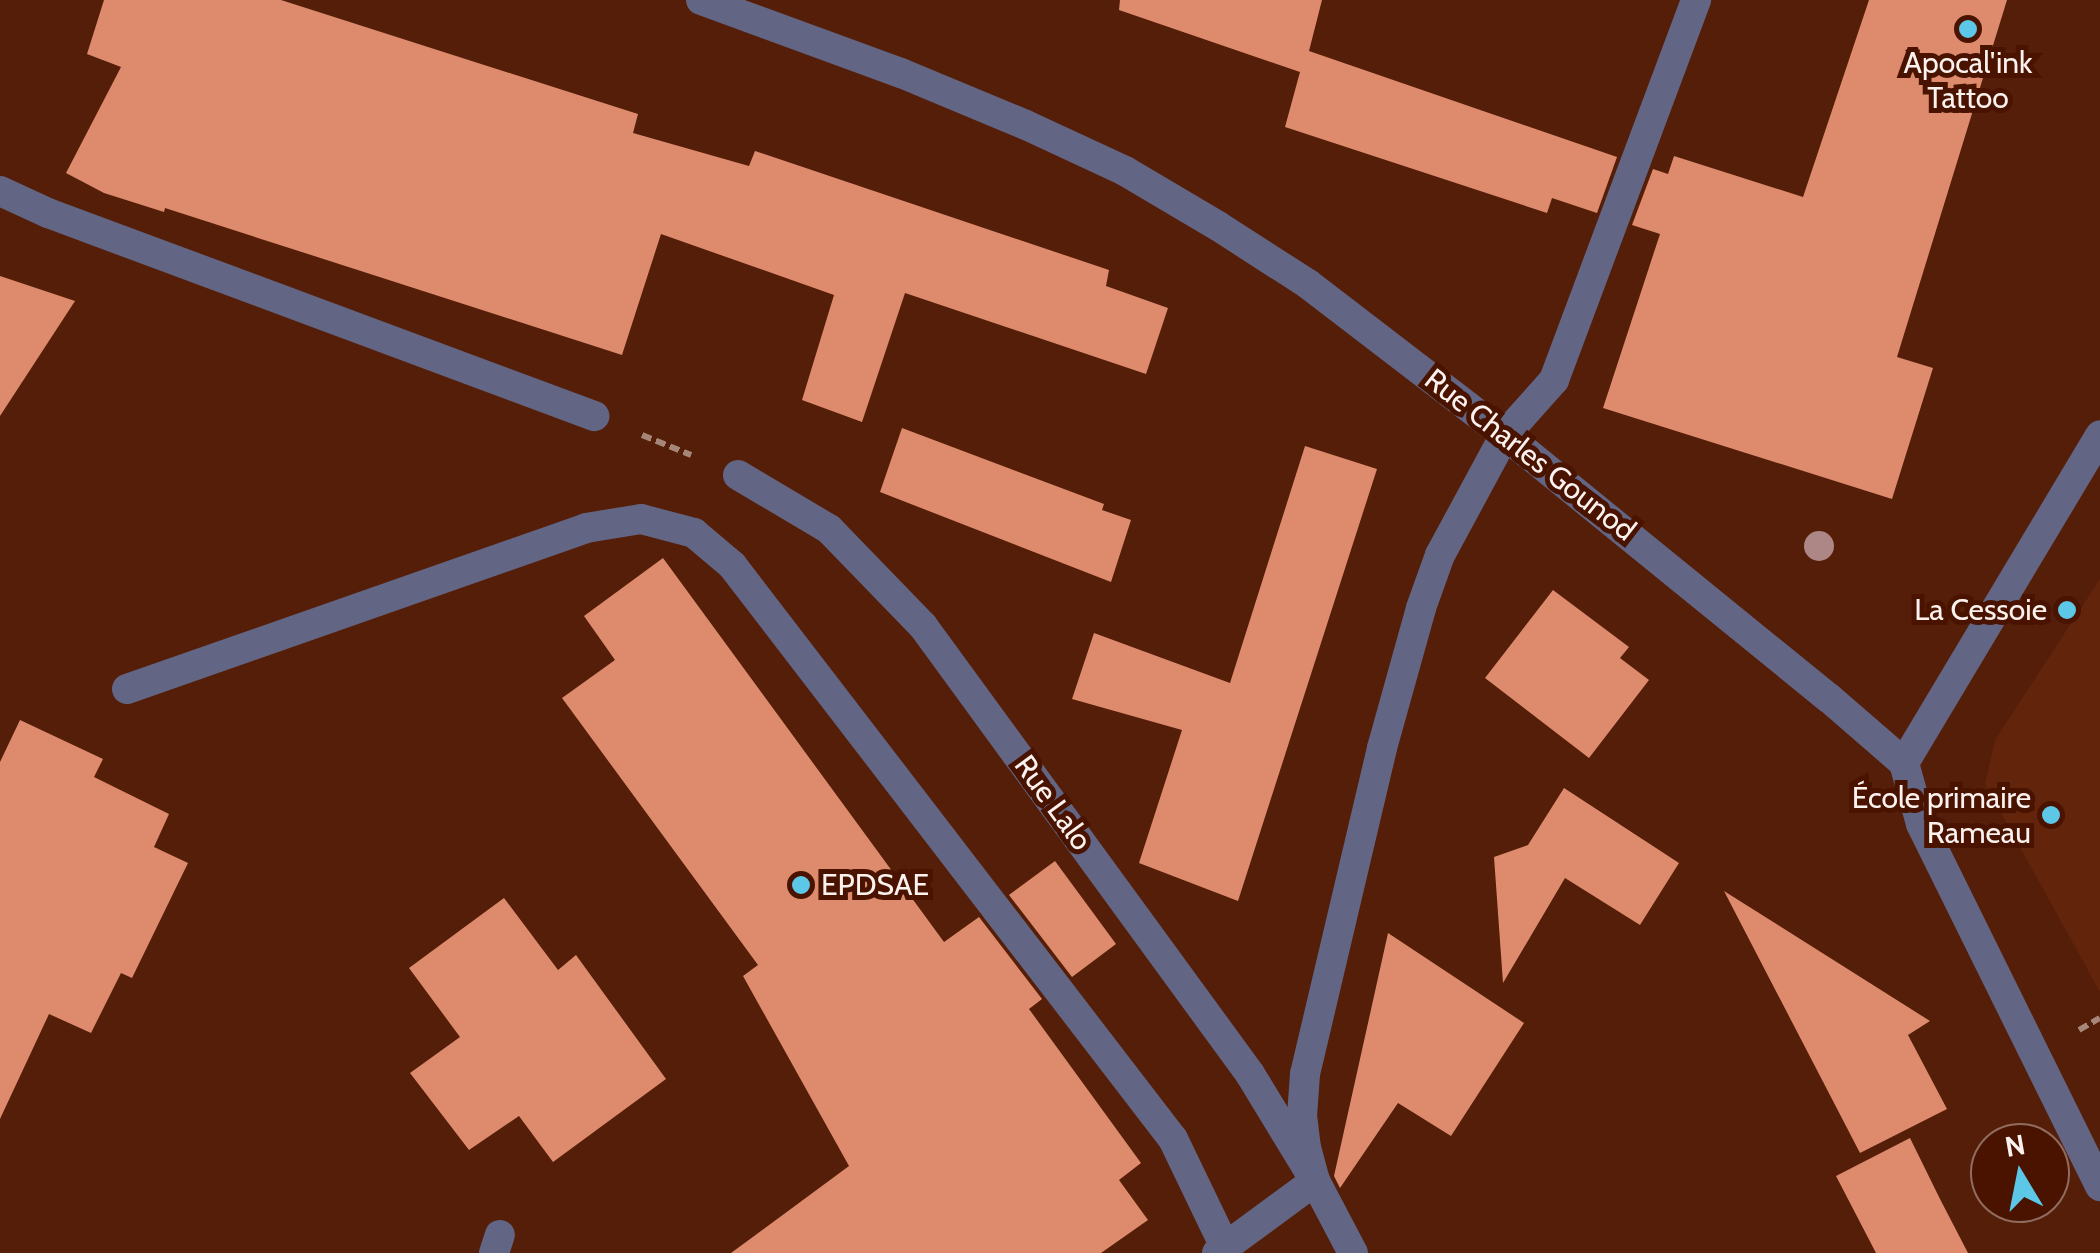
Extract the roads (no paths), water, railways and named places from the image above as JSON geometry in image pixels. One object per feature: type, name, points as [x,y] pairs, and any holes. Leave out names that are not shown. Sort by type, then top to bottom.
[{"type":"street","name":"Rue Charles Gounod","points":[[701,0],[902,73],[1125,171],[1308,284],[1670,564],[1904,764]]},
{"type":"street","name":"Rue Lalo","points":[[1315,1182],[1302,1116],[1306,1074],[1382,748],[1440,555],[1505,434],[1554,380],[1696,0]]},
{"type":"street","points":[[0,191],[48,214],[594,416]]},
{"type":"street","points":[[2100,435],[1904,764],[1921,824],[2100,1186]]},
{"type":"street","name":"Rue Lalo","points":[[738,475],[788,500],[829,529],[922,626],[1250,1074],[1353,1253]]},
{"type":"street","points":[[127,689],[586,528],[641,519],[694,532],[732,564],[1173,1139],[1221,1250],[1315,1182]]},
{"type":"place","name":"Apocal'ink Tattoo","points":[[1968,29]]},
{"type":"place","name":"La Cessoie","points":[[2067,610]]},
{"type":"place","name":"École primaire Rameau","points":[[2051,815]]},
{"type":"place","name":"EPDSAE","points":[[801,885]]}]
